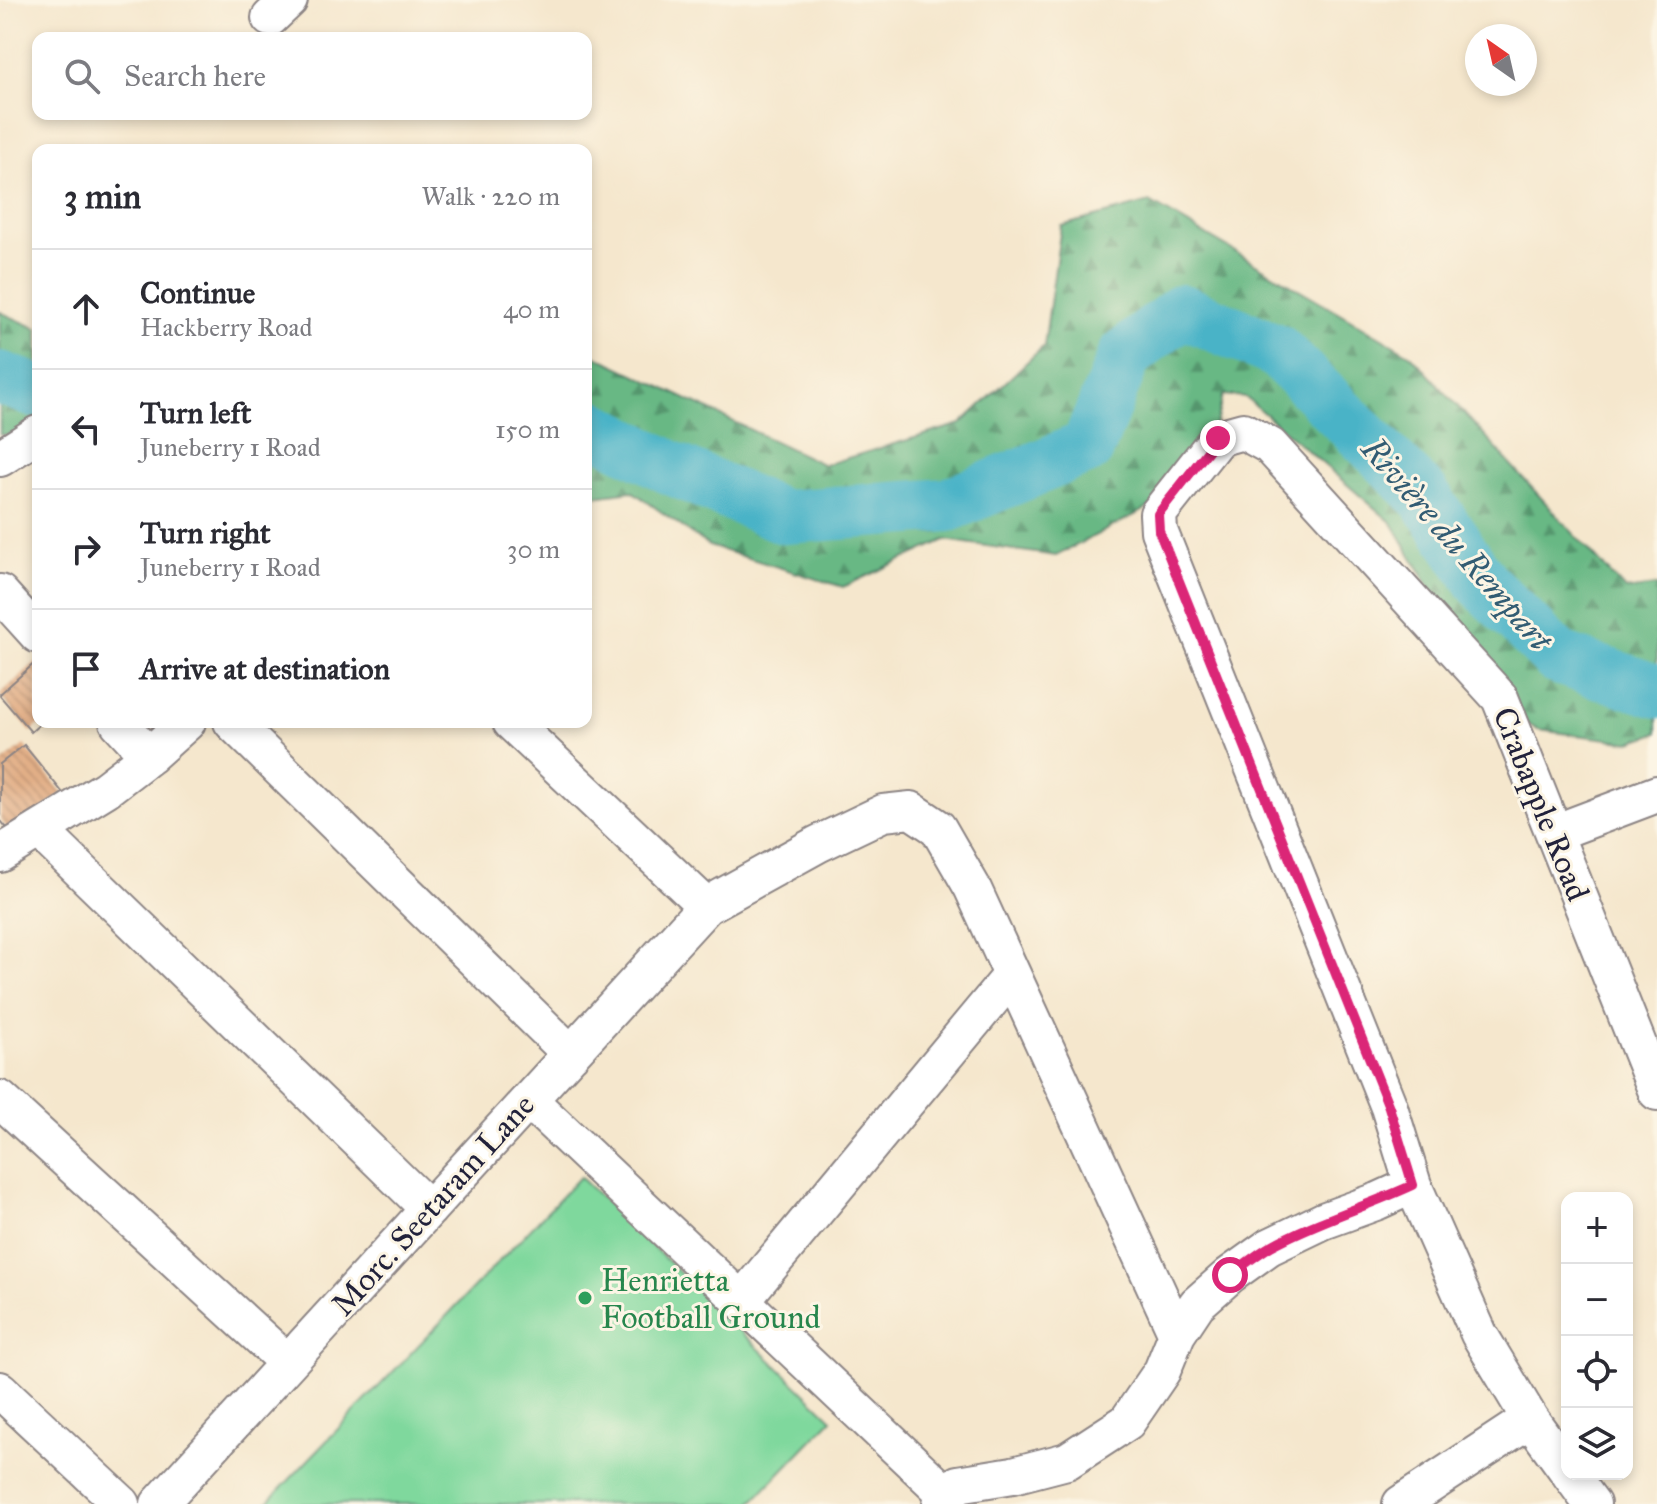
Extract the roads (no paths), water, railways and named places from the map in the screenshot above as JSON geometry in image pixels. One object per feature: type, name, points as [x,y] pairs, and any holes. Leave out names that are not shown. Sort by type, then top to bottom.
[{"type":"street","name":"Crabapple Road","points":[[1413,1185],[1389,1107],[1159,531],[1158,514],[1218,438],[1243,431],[1270,446],[1500,698],[1657,1092]]},
{"type":"street","points":[[0,458],[32,438]]},
{"type":"street","points":[[0,593],[32,628]]},
{"type":"street","points":[[123,728],[149,756]]},
{"type":"street","points":[[0,854],[106,789],[180,728]]},
{"type":"street","points":[[238,728],[571,1054]]},
{"type":"street","points":[[517,728],[706,906]]},
{"type":"street","points":[[1554,833],[1657,794]]},
{"type":"street","name":"Morc. Seetaram Lane","points":[[159,1504],[706,906],[818,844],[883,813],[911,810],[938,828],[972,887],[1177,1334]]},
{"type":"street","points":[[39,830],[429,1209]]},
{"type":"street","points":[[741,1301],[1012,975]]},
{"type":"street","points":[[0,1099],[288,1363]]},
{"type":"street","points":[[529,1100],[945,1500],[958,1484],[1013,1475],[1067,1461],[1127,1422],[1162,1371],[1177,1334],[1197,1304],[1230,1275],[1269,1247],[1323,1221],[1413,1185],[1479,1334],[1530,1419],[1561,1462]]},
{"type":"street","points":[[0,1390],[122,1504]]},
{"type":"street","points":[[1401,1504],[1530,1419]]},
{"type":"street","points":[[1574,1480],[1592,1504]]},
{"type":"waterway","name":"Rivière du Rempart","points":[[592,427],[671,468],[784,517],[948,505],[1088,447],[1125,355],[1182,311],[1277,351],[1424,496],[1484,585],[1558,658],[1657,691]]},
{"type":"waterway","name":"Rivière du Rempart","points":[[0,378],[32,390]]},
{"type":"place","name":"Henrietta Football Ground","points":[[585,1298]]}]
